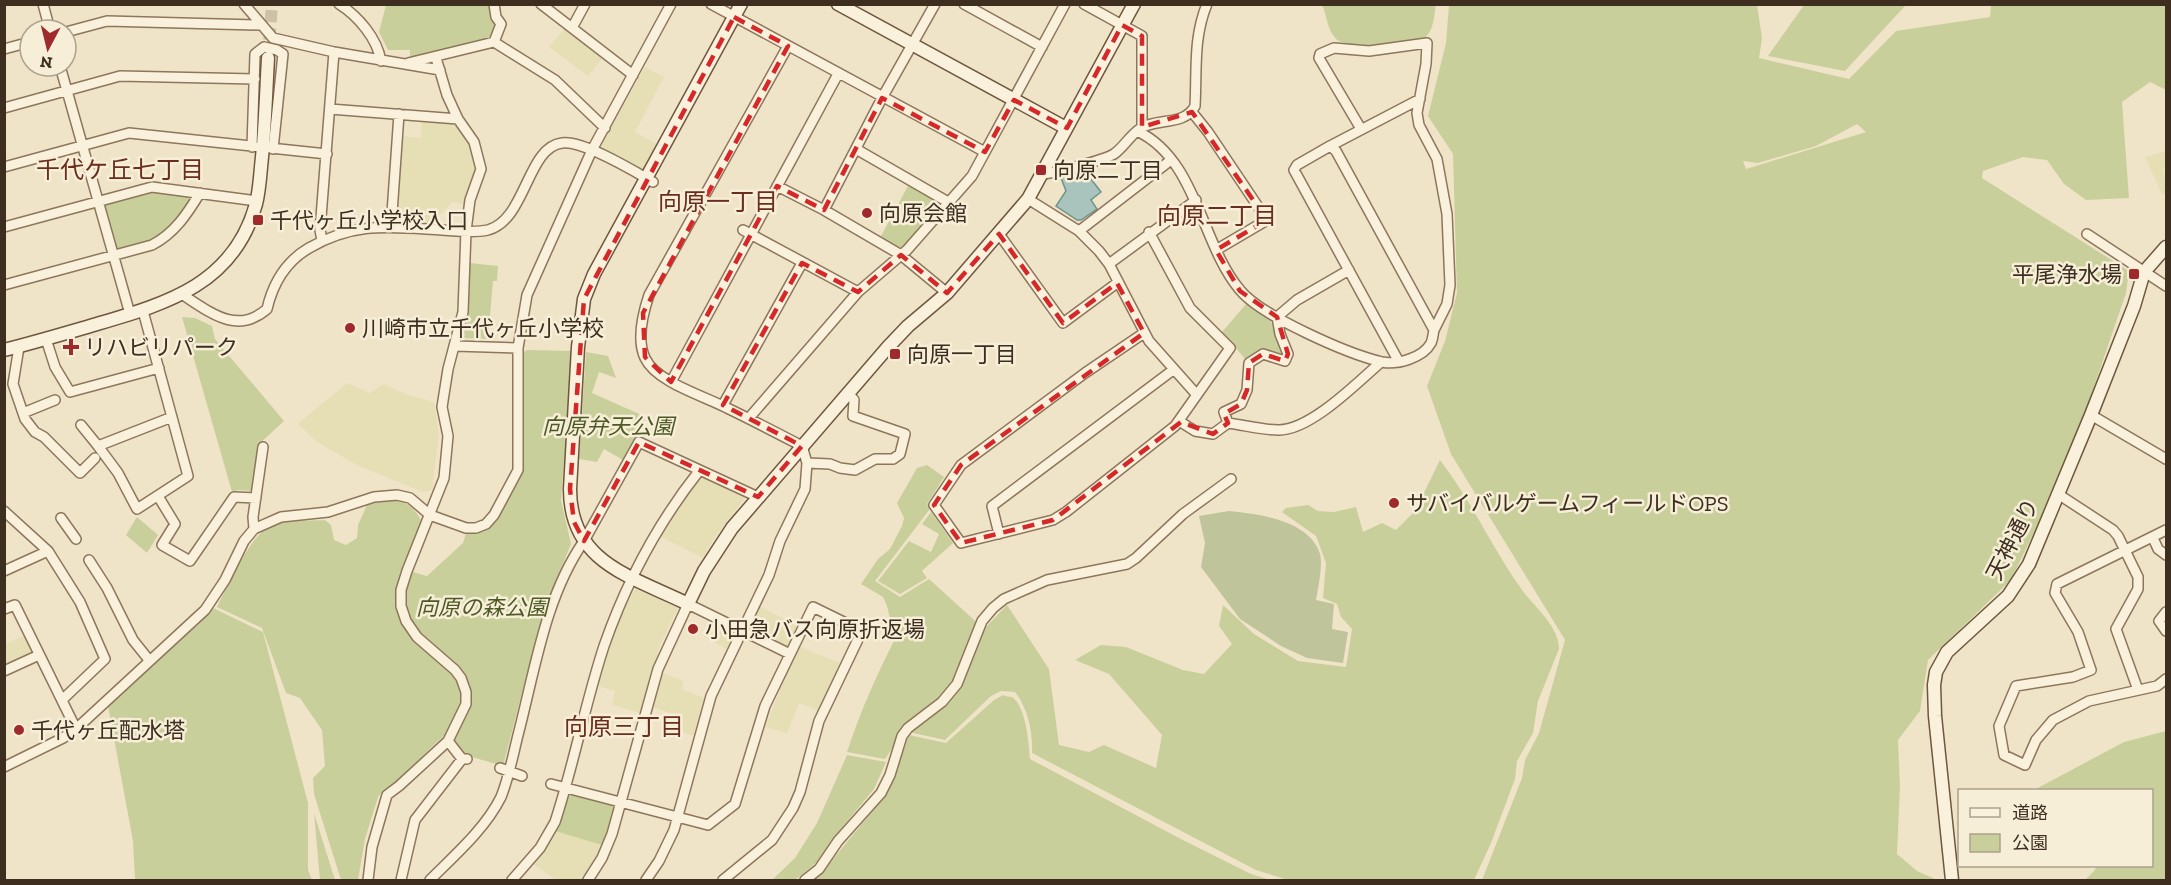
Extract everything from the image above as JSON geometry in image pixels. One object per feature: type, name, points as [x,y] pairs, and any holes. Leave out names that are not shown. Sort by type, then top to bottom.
[{"type":"street","points":[[4,350],[143,311],[183,295],[208,278],[229,256],[245,231],[257,201],[271,48],[260,25],[244,4]]},
{"type":"street","points":[[339,4],[356,17],[378,48],[381,61]]},
{"type":"street","points":[[494,4],[496,17],[501,24],[494,42]]},
{"type":"street","points":[[541,4],[633,75]]},
{"type":"street","points":[[572,28],[585,4]]},
{"type":"street","points":[[4,767],[63,738],[76,729],[149,660],[194,623],[225,580],[244,541],[254,529],[281,517],[328,512],[362,500],[391,495],[410,498],[430,515],[466,528],[476,528],[486,524],[499,506],[518,470],[518,348],[527,295],[592,150],[671,4]]},
{"type":"street","points":[[711,4],[985,152]]},
{"type":"street","points":[[741,4],[650,180],[594,274],[584,300],[578,346],[570,503],[576,529],[588,548],[600,559],[615,569],[790,654]]},
{"type":"street","points":[[838,4],[1066,128]]},
{"type":"street","points":[[824,210],[882,98],[935,4]]},
{"type":"street","points":[[964,4],[1042,47]]},
{"type":"street","points":[[749,418],[858,292],[901,255],[972,176],[1065,4]]},
{"type":"street","points":[[1084,4],[1142,36],[1139,129]]},
{"type":"street","points":[[588,880],[602,858],[622,803],[658,669],[716,551],[758,497],[908,326],[947,293],[1029,199],[1134,4]]},
{"type":"street","points":[[1042,174],[1057,172],[1113,154],[1139,129],[1178,119],[1192,112],[1195,106],[1195,56],[1198,33],[1207,4]]},
{"type":"street","points":[[78,29],[107,21],[260,25]]},
{"type":"street","points":[[408,63],[494,42],[555,80],[605,128]]},
{"type":"street","points":[[1139,129],[1156,141],[1172,160],[1196,200],[1216,250],[1240,291],[1256,305],[1277,317],[1351,353],[1381,362],[1399,362],[1418,354],[1430,344],[1447,304],[1450,285],[1447,214],[1437,159],[1419,125],[1417,113],[1426,64],[1427,42],[1369,51],[1334,48],[1320,54],[1319,58],[1361,129]]},
{"type":"street","points":[[646,880],[674,830],[711,696],[769,575],[780,541],[806,489],[807,463],[802,446],[723,405],[671,382],[651,368],[642,345],[643,313],[650,295],[702,209],[788,46]]},
{"type":"street","points":[[263,148],[255,80],[255,54],[264,47],[334,52],[440,70]]},
{"type":"street","points":[[322,240],[320,230],[334,52]]},
{"type":"street","points":[[368,880],[372,848],[387,795],[448,741],[466,704],[466,692],[461,678],[417,637],[406,621],[401,606],[401,590],[406,571],[444,477],[448,436],[442,407],[448,369],[463,312],[466,231],[470,200],[481,169],[474,142],[458,119],[447,95],[436,58]]},
{"type":"street","points":[[671,382],[747,232],[777,186],[838,74]]},
{"type":"street","points":[[4,108],[120,76],[255,80]]},
{"type":"street","points":[[64,78],[130,314]]},
{"type":"street","points":[[1399,362],[1294,170],[1297,165],[1330,146],[1420,99]]},
{"type":"street","points":[[330,109],[458,119]]},
{"type":"street","points":[[1192,112],[1267,220],[1216,250]]},
{"type":"street","points":[[391,227],[399,114]]},
{"type":"street","points":[[4,167],[129,133],[327,154]]},
{"type":"street","points":[[183,295],[215,316],[245,322],[255,319],[267,309],[271,290],[280,273],[304,251],[322,240],[348,230],[391,227],[486,230],[506,220],[532,171],[551,147],[561,143],[575,143],[592,150],[650,180]]},
{"type":"street","points":[[1330,146],[1336,151],[1434,330]]},
{"type":"street","points":[[856,149],[948,202]]},
{"type":"street","points":[[1079,231],[1172,160]]},
{"type":"street","points":[[777,186],[824,210],[901,255],[947,293]]},
{"type":"street","points":[[4,227],[152,187],[257,201]]},
{"type":"street","points":[[4,285],[152,245],[162,240],[185,218],[200,193]]},
{"type":"street","points":[[1029,199],[1079,231],[1099,251],[1109,264],[1144,333],[1173,370],[1197,395]]},
{"type":"street","points":[[1109,264],[1149,232],[1196,200]]},
{"type":"street","points":[[689,202],[702,209]]},
{"type":"street","points":[[747,232],[858,292]]},
{"type":"street","points":[[1144,333],[1085,373],[962,465],[934,505],[961,543],[1053,520],[1158,440],[1179,421],[1230,348],[1190,308],[1149,232]]},
{"type":"street","points":[[999,234],[1063,323],[1117,283]]},
{"type":"street","points":[[2087,234],[2166,286]]},
{"type":"street","name":"天神通り","points":[[1952,880],[1935,716],[1936,672],[1947,651],[2008,596],[2029,564],[2091,416],[2134,306],[2144,272],[2166,248]]},
{"type":"street","points":[[723,405],[802,263]]},
{"type":"street","points":[[1277,317],[1298,300],[1348,270]]},
{"type":"street","points":[[81,425],[118,473],[137,509],[188,476],[143,311]]},
{"type":"street","points":[[1228,423],[1224,412],[1241,404],[1247,390],[1249,363],[1263,354],[1285,361],[1288,354],[1277,317]]},
{"type":"street","points":[[46,339],[55,367],[70,392],[159,368]]},
{"type":"street","points":[[455,346],[518,348]]},
{"type":"street","points":[[19,347],[13,384],[23,413],[35,432],[44,437],[80,473],[95,458]]},
{"type":"street","points":[[1179,421],[1195,431],[1213,434],[1228,423],[1281,430],[1323,412],[1381,362]]},
{"type":"street","points":[[999,534],[992,506],[1173,370]]},
{"type":"street","points":[[807,463],[830,464],[855,470],[875,459],[893,459],[900,454],[905,434],[853,416],[854,400],[849,394]]},
{"type":"street","points":[[23,413],[55,400]]},
{"type":"street","points":[[2091,416],[2166,459]]},
{"type":"street","points":[[98,446],[172,417]]},
{"type":"street","points":[[430,880],[479,829],[492,813],[501,796],[504,770],[557,591],[639,442],[758,497]]},
{"type":"street","points":[[254,529],[263,447]]},
{"type":"street","points":[[512,880],[540,848],[555,822],[604,647],[616,613],[657,529],[699,471]]},
{"type":"street","points":[[805,880],[819,868],[838,841],[881,793],[890,775],[902,736],[908,728],[942,702],[957,684],[982,621],[993,608],[1004,599],[1047,580],[1127,564],[1182,514],[1231,479]]},
{"type":"street","points":[[2058,494],[2113,530],[2138,577],[2138,589],[2116,629],[2138,690]]},
{"type":"street","points":[[158,496],[175,524],[162,544],[190,561],[234,497],[256,498]]},
{"type":"street","points":[[4,511],[48,551],[80,602],[105,659],[62,700]]},
{"type":"street","points":[[61,518],[76,539]]},
{"type":"street","points":[[2166,530],[2057,584],[2055,593],[2078,633],[2091,669],[2073,677],[2016,686],[2000,726],[2004,755],[2025,765],[2036,740],[2053,720],[2089,701],[2157,686],[2166,679]]},
{"type":"street","points":[[2153,538],[2158,549],[2166,555]]},
{"type":"street","points":[[4,571],[48,551]]},
{"type":"street","points":[[89,560],[107,588],[133,640],[149,660]]},
{"type":"street","points":[[4,609],[15,605],[76,729]]},
{"type":"street","points":[[551,784],[708,825],[735,804],[765,706],[813,607],[862,631],[819,721],[800,792],[793,808],[772,840],[723,880]]},
{"type":"street","points":[[2166,612],[2159,621],[2166,631]]},
{"type":"street","points":[[4,671],[39,654]]},
{"type":"street","points":[[401,880],[415,820],[464,759],[448,741]]},
{"type":"street","points":[[504,770],[522,776]]},
{"type":"highlighted area","points":[[734,17],[788,46],[643,313],[645,357],[671,382],[777,186],[824,210],[882,98],[985,152],[1014,100],[1067,128],[1122,25],[1142,36],[1142,127],[1192,112],[1267,220],[1216,250],[1240,291],[1277,317],[1288,354],[1285,361],[1263,354],[1249,363],[1247,390],[1241,404],[1224,414],[1228,423],[1213,434],[1181,422],[1053,520],[961,543],[934,505],[961,465],[1144,333],[1117,283],[1063,323],[999,234],[947,293],[901,255],[858,292],[802,263],[723,405],[802,446],[758,497],[639,442],[584,541],[574,522],[570,489],[584,299]]},
{"type":"shaded area","points":[[564,29],[602,59],[588,76],[549,47]]},
{"type":"shaded area","points":[[645,67],[664,77],[635,132],[658,145],[647,168],[639,170],[602,149],[601,144]]},
{"type":"shaded area","points":[[422,119],[452,121],[458,124],[470,142],[476,168],[465,204],[452,202],[430,225],[396,223],[401,136],[421,138]]},
{"type":"shaded area","points":[[2166,151],[2166,168],[2163,169],[2166,193],[2162,194],[2145,157]]},
{"type":"shaded area","points":[[347,383],[370,393],[384,384],[405,394],[434,402],[439,435],[432,490],[423,492],[359,466],[317,442],[298,424]]},
{"type":"shaded area","points":[[704,477],[745,498],[715,537],[703,558],[659,536],[699,479]]},
{"type":"shaded area","points":[[636,587],[678,608],[660,645],[641,713],[612,705],[615,691],[598,686],[604,660],[618,621]]},
{"type":"shaded area","points":[[759,606],[797,626],[788,646],[749,627]]},
{"type":"shaded area","points":[[712,621],[733,632],[734,636],[727,649],[704,637]]},
{"type":"shaded area","points":[[25,635],[32,650],[31,654],[5,667],[5,644]]},
{"type":"shaded area","points":[[798,646],[840,663],[818,711],[799,703],[787,733],[765,727]]},
{"type":"shaded area","points":[[662,673],[684,681],[682,689],[704,698],[693,736],[672,729],[676,715],[652,707]]},
{"type":"shaded area","points":[[555,831],[602,845],[583,880],[556,880],[533,864]]},
{"type":"green space","points":[[1904,4],[1905,6],[1845,71],[1768,56],[1804,5]]},
{"type":"green space","points":[[386,5],[489,5],[495,26],[490,37],[448,50],[410,57],[410,50],[388,50],[379,32]]},
{"type":"green space","points":[[1322,5],[1436,5],[1431,28],[1423,39],[1406,43],[1365,45],[1336,39]]},
{"type":"green space","points":[[1449,5],[1757,5],[1762,38],[1759,58],[1849,79],[1896,31],[1990,17],[1991,5],[2166,5],[2166,90],[2150,82],[2122,102],[2129,198],[2086,200],[2064,184],[2047,160],[2023,157],[1983,171],[1982,178],[2129,271],[2126,293],[2086,410],[2050,499],[2011,580],[1928,660],[1920,711],[1898,740],[1900,786],[1897,854],[1917,871],[1937,880],[1482,880],[1522,778],[1525,760],[1539,733],[1565,640],[1451,454],[1427,386],[1445,341],[1457,293],[1453,154],[1428,116],[1446,43]],"holes":[[[1857,124],[1866,132],[1746,169],[1743,161],[1758,163],[1816,146]]]},
{"type":"green space","points":[[909,184],[938,200],[939,205],[904,247],[895,247],[880,238]]},
{"type":"green space","points":[[153,190],[189,195],[192,200],[169,229],[143,243],[115,250],[103,208],[107,203]]},
{"type":"green space","points":[[470,263],[498,266],[497,281],[493,281],[488,339],[462,338]]},
{"type":"green space","points":[[1247,303],[1270,320],[1284,351],[1281,356],[1265,349],[1246,360],[1222,332]]},
{"type":"green space","points":[[182,317],[195,318],[212,326],[215,339],[284,421],[258,445],[252,491],[232,492]]},
{"type":"green space","name":"向原の森公園","points":[[527,350],[573,351],[561,500],[571,544],[544,611],[537,647],[534,647],[503,766],[465,755],[448,733],[403,777],[378,797],[365,839],[358,880],[341,880],[314,794],[313,778],[325,766],[322,730],[300,698],[286,693],[262,628],[217,607],[252,543],[272,526],[295,521],[325,520],[331,525],[334,540],[346,545],[357,538],[358,525],[367,505],[398,501],[410,506],[421,520],[403,571],[427,576],[463,543],[466,533],[486,529],[497,519],[519,475],[523,456],[521,354]]},
{"type":"green space","name":"向原弁天公園","points":[[586,352],[608,356],[616,378],[599,372],[592,393],[646,417],[623,460],[604,449],[597,462],[579,459]]},
{"type":"green space","points":[[1440,460],[1462,491],[1525,594],[1550,624],[1558,640],[1559,649],[1538,701],[1533,733],[1517,761],[1515,779],[1491,843],[1474,880],[1288,880],[1256,870],[1032,753],[1029,721],[1020,698],[1015,692],[1001,691],[991,696],[945,740],[904,731],[885,759],[847,752],[869,694],[895,639],[883,597],[861,584],[878,559],[890,549],[902,526],[904,518],[897,503],[917,468],[927,465],[944,477],[927,504],[930,509],[875,581],[900,597],[929,579],[984,629],[1007,605],[1049,669],[1059,745],[1089,752],[1104,745],[1156,768],[1162,735],[1109,674],[1075,660],[1101,645],[1126,647],[1183,670],[1204,674],[1232,644],[1219,626],[1223,605],[1254,634],[1298,661],[1346,667],[1352,629],[1341,617],[1337,604],[1323,598],[1326,563],[1316,536],[1282,512],[1286,508],[1308,505],[1318,511],[1334,512],[1356,507],[1363,532],[1382,523],[1396,530],[1415,511]]},
{"type":"green space","points":[[1229,511],[1282,521],[1306,533],[1314,543],[1321,559],[1316,600],[1334,604],[1332,629],[1348,632],[1343,663],[1307,658],[1281,646],[1240,619],[1201,567],[1205,543],[1199,516]]},
{"type":"green space","points":[[931,512],[953,543],[922,571],[927,578],[900,594],[878,581],[909,541],[931,552],[939,534],[922,524]]},
{"type":"green space","points":[[137,517],[158,535],[147,553],[126,535]]},
{"type":"green space","points":[[213,608],[263,632],[308,803],[308,870],[312,880],[135,880],[133,841],[108,706],[151,664],[198,625]]},
{"type":"green space","points":[[1003,695],[1012,697],[1021,708],[1030,759],[1181,839],[1251,874],[1271,880],[813,880],[824,870],[884,797],[909,735],[946,743],[994,700]]},
{"type":"green space","points":[[2166,731],[2166,880],[2085,880],[2096,867],[2153,867],[2153,789],[2036,789],[2124,742]]},
{"type":"green space","points":[[847,755],[886,762],[874,789],[834,837],[817,862],[795,880],[772,880],[795,858],[817,823]]},
{"type":"green space","points":[[572,794],[613,806],[615,809],[602,845],[555,831],[569,796]]},
{"type":"green space","points":[[314,813],[335,880],[320,880]]},
{"type":"water","points":[[1084,170],[1101,192],[1091,200],[1097,209],[1081,220],[1077,220],[1056,206],[1066,191],[1061,178]]},
{"type":"tunnel","points":[[268,58],[272,4]]},
{"type":"place","name":"向原二丁目","points":[[1041,170]]},
{"type":"place","name":"向原会館","points":[[867,213]]},
{"type":"place","name":"千代ヶ丘小学校入口","points":[[258,220]]},
{"type":"place","name":"平尾浄水場","points":[[2134,274]]},
{"type":"place","name":"川崎市立千代ヶ丘小学校","points":[[350,328]]},
{"type":"place","name":"リハビリパーク","points":[[71,347]]},
{"type":"place","name":"向原一丁目","points":[[895,354]]},
{"type":"place","name":"サバイバルゲームフィールドOPS","points":[[1394,503]]},
{"type":"place","name":"小田急バス向原折返場","points":[[693,629]]},
{"type":"place","name":"千代ヶ丘配水塔","points":[[19,730]]},
{"type":"district","name":"千代ケ丘七丁目","points":[[120,170]]},
{"type":"district","name":"向原一丁目","points":[[718,202]]},
{"type":"district","name":"向原二丁目","points":[[1217,216]]},
{"type":"district","name":"向原三丁目","points":[[624,727]]}]
